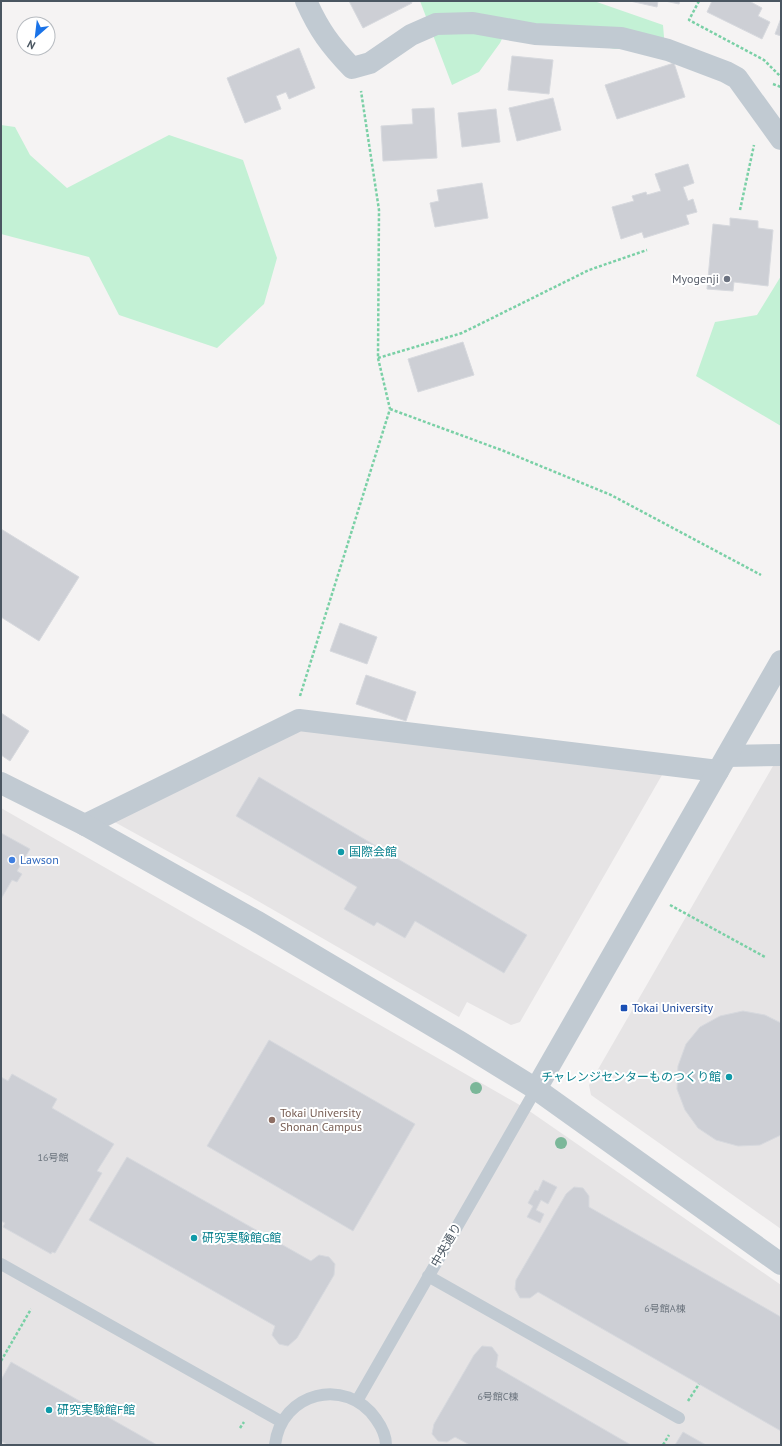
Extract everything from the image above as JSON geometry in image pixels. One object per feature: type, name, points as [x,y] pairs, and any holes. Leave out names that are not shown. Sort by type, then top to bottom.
[{"type":"street","points":[[306,1],[317,26],[335,50],[352,68],[370,63],[411,35],[436,24],[473,23],[535,34],[621,38],[668,50],[726,72],[737,78],[781,139]]},
{"type":"street","points":[[536,1089],[781,661]]},
{"type":"street","points":[[85,825],[299,720],[723,763],[781,755]]},
{"type":"street","points":[[1,783],[85,825],[256,921],[460,1042],[536,1089],[781,1264]]},
{"type":"lane","name":"中央通り","points":[[357,1401],[536,1089]]},
{"type":"lane","points":[[1,1264],[282,1422]]},
{"type":"lane","points":[[428,1276],[679,1418]]},
{"type":"lane","points":[[274,1445],[282,1422],[291,1410],[306,1399],[323,1394],[340,1395],[357,1401],[371,1412],[381,1426],[386,1445]]},
{"type":"path","points":[[699,1],[689,20],[764,60],[781,77]]},
{"type":"path","points":[[299,720],[298,700],[390,409],[378,358],[379,210],[361,91],[352,68]]},
{"type":"path","points":[[740,210],[761,111]]},
{"type":"path","points":[[378,358],[462,333],[589,270],[647,250]]},
{"type":"path","points":[[390,409],[504,451],[611,495],[761,575]]},
{"type":"path","points":[[649,893],[765,957]]},
{"type":"path","points":[[1,1361],[31,1309]]},
{"type":"shaded area","points":[[301,730],[662,775],[520,1022],[511,1025],[467,1002],[459,1017],[251,897],[109,819]]},
{"type":"shaded area","points":[[773,766],[781,766],[781,1229],[591,1095],[589,1085]]},
{"type":"shaded area","name":"Tokai University Shonan Campus","points":[[1,808],[525,1108],[781,1285],[781,1445],[1,1445]]},
{"type":"green space","points":[[420,1],[594,1],[663,25],[665,49],[614,49],[509,24],[500,43],[479,72],[452,85]]},
{"type":"green space","points":[[1,125],[15,127],[30,155],[67,188],[169,135],[243,160],[277,258],[264,304],[217,348],[119,315],[89,257],[1,234]]},
{"type":"green space","points":[[781,276],[781,426],[696,376],[715,322],[757,315]]},
{"type":"building","points":[[349,1],[411,1],[412,3],[363,28]]},
{"type":"building","points":[[630,1],[658,1],[657,7]]},
{"type":"building","points":[[665,1],[680,1],[679,4]]},
{"type":"building","points":[[712,1],[749,1],[762,8],[758,16],[770,22],[762,39],[707,12]]},
{"type":"building","points":[[781,18],[781,36],[775,34]]},
{"type":"building","points":[[299,48],[315,88],[289,99],[286,92],[276,96],[281,109],[245,123],[227,78]]},
{"type":"building","points":[[512,56],[553,60],[549,94],[508,90]]},
{"type":"building","points":[[674,63],[685,97],[617,119],[605,85]]},
{"type":"building","points":[[553,98],[561,130],[517,141],[509,108]]},
{"type":"building","points":[[434,108],[437,158],[383,161],[381,126],[413,124],[412,109]]},
{"type":"building","points":[[496,109],[500,142],[462,147],[458,113]]},
{"type":"building","points":[[688,164],[694,183],[683,187],[688,201],[693,199],[697,212],[686,215],[689,224],[644,238],[642,232],[621,239],[612,207],[634,201],[632,196],[646,192],[647,195],[661,191],[655,174]]},
{"type":"building","points":[[482,183],[488,218],[435,227],[430,203],[439,201],[437,190]]},
{"type":"building","points":[[730,218],[758,221],[758,228],[773,230],[768,286],[734,282],[733,291],[707,289],[713,224],[730,226]]},
{"type":"building","points":[[463,342],[474,375],[418,392],[408,359]]},
{"type":"building","points":[[1,529],[79,577],[39,641],[1,617]]},
{"type":"building","points":[[340,623],[377,637],[367,664],[330,651]]},
{"type":"building","points":[[366,675],[416,692],[406,721],[356,704]]},
{"type":"building","points":[[1,713],[29,731],[10,761],[1,755]]},
{"type":"building","name":"国際会館","points":[[259,777],[527,935],[504,973],[415,921],[405,938],[377,922],[374,926],[344,909],[357,887],[236,816]]},
{"type":"building","name":"Lawson","points":[[1,833],[30,849],[17,871],[22,874],[17,882],[12,880],[1,899]]},
{"type":"building","name":"チャレンジセンターものつくり館","points":[[743,1011],[765,1015],[781,1023],[781,1135],[760,1145],[738,1146],[716,1140],[698,1128],[685,1110],[677,1089],[678,1066],[686,1044],[700,1027],[720,1016]]},
{"type":"building","points":[[269,1040],[415,1124],[353,1231],[207,1146]]},
{"type":"building","points":[[12,1074],[57,1099],[52,1108],[114,1144],[97,1171],[102,1173],[55,1253],[52,1252],[51,1254],[3,1227],[5,1223],[1,1221],[1,1077],[8,1081]]},
{"type":"building","name":"研究実験館G館","points":[[127,1157],[311,1261],[319,1255],[329,1257],[335,1264],[334,1275],[297,1338],[288,1346],[279,1344],[272,1335],[275,1326],[89,1220]]},
{"type":"building","points":[[543,1180],[557,1187],[548,1204],[541,1200],[536,1210],[544,1214],[540,1223],[527,1217],[533,1206],[528,1203],[535,1190],[538,1191]]},
{"type":"building","points":[[574,1187],[583,1188],[589,1196],[589,1207],[781,1317],[781,1431],[538,1292],[530,1298],[520,1298],[515,1289],[516,1280],[566,1194]]},
{"type":"building","points":[[482,1346],[492,1347],[498,1355],[496,1367],[631,1445],[470,1445],[455,1437],[447,1442],[438,1441],[432,1434],[434,1424],[474,1355]]},
{"type":"building","name":"研究実験館F館","points":[[11,1362],[157,1445],[8,1445],[1,1441],[1,1380]]},
{"type":"building","points":[[683,1432],[706,1445],[675,1445]]},
{"type":"place","name":"Myogenji","points":[[727,279]]},
{"type":"place","name":"国際会館","points":[[341,852]]},
{"type":"place","name":"Lawson","points":[[12,860]]},
{"type":"place","name":"Tokai University","points":[[624,1008]]},
{"type":"place","name":"チャレンジセンターものつくり館","points":[[729,1077]]},
{"type":"place","name":"Tokai University Shonan Campus","points":[[272,1120]]},
{"type":"place","name":"研究実験館G館","points":[[194,1238]]},
{"type":"place","name":"研究実験館F館","points":[[49,1410]]}]
